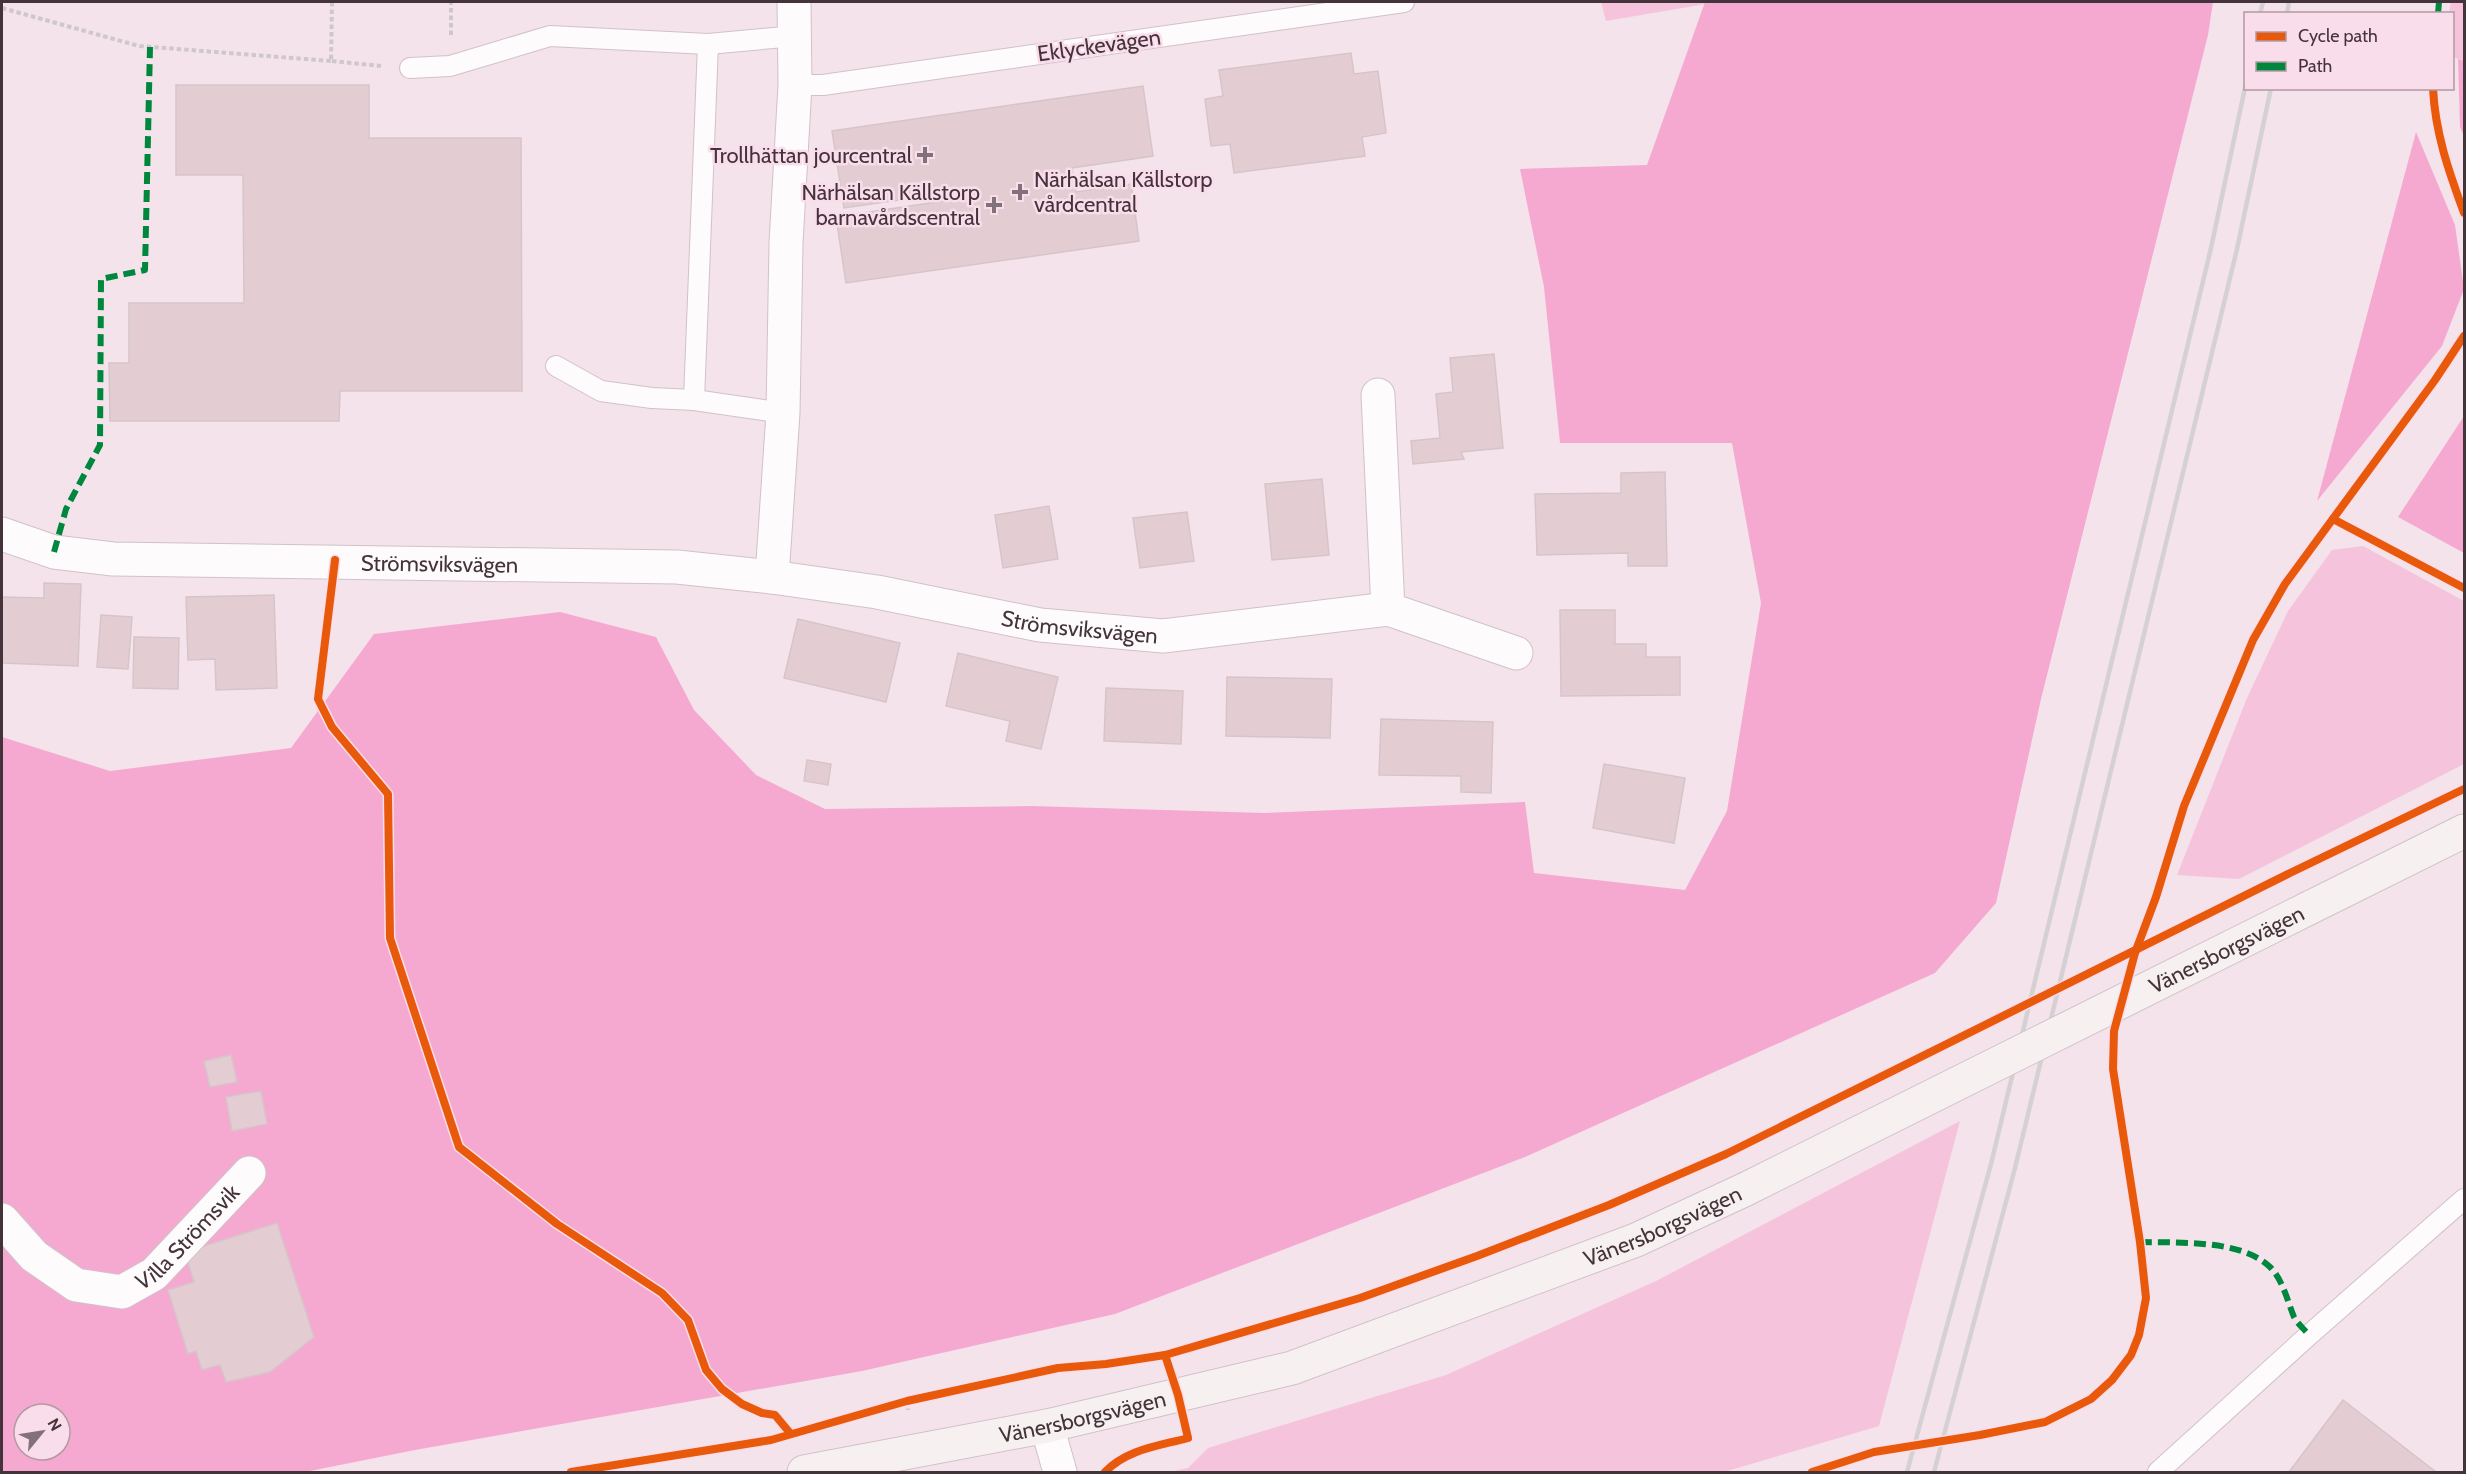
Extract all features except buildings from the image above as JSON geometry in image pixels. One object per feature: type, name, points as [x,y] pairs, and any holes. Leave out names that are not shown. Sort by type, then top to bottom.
[{"type":"main road","name":"Vänersborgsvägen","points":[[804,1473],[1047,1425],[1292,1368],[1636,1240],[1746,1189],[2464,831]]},
{"type":"street","points":[[772,577],[783,413],[786,243],[795,85],[794,2]]},
{"type":"street","points":[[1378,395],[1388,609]]},
{"type":"street","name":"Strömsviksvägen","points":[[2,534],[54,552],[113,559],[677,567],[772,577],[877,592],[1040,625],[1163,636],[1388,609],[1516,653]]},
{"type":"street","name":"Villa Strömsvik","points":[[2,1220],[34,1256],[76,1285],[122,1292],[154,1274],[249,1173]]},
{"type":"street","points":[[1047,1425],[1060,1473]]},
{"type":"lane","name":"Eklyckevägen","points":[[795,85],[823,85],[1404,2]]},
{"type":"lane","points":[[410,68],[450,66],[549,36],[708,44],[795,36]]},
{"type":"lane","points":[[694,400],[708,44]]},
{"type":"lane","points":[[556,366],[601,391],[652,398],[694,400],[783,413]]},
{"type":"lane","points":[[2158,1473],[2309,1335],[2464,1200]]},
{"type":"path","points":[[331,61],[332,2]]},
{"type":"path","points":[[2,8],[139,46],[410,68]]},
{"type":"path","points":[[907,1401],[908,1410]]},
{"type":"path","points":[[1105,1473],[1117,1460],[1130,1454],[1188,1438]]},
{"type":"shaded area","points":[[1601,2],[1704,2],[1706,4],[1606,21]]},
{"type":"shaded area","points":[[1705,2],[2213,2],[2208,35],[2041,699],[1996,903],[1935,973],[1525,1157],[1115,1314],[862,1371],[415,1450],[305,1472],[2,1472],[2,737],[110,771],[291,748],[374,634],[560,612],[656,637],[694,710],[756,775],[825,809],[1032,806],[1264,813],[1525,802],[1534,873],[1685,890],[1727,811],[1761,603],[1732,443],[1560,443],[1544,287],[1520,169],[1647,165]]},
{"type":"shaded area","points":[[2451,2],[2464,2],[2464,61],[2454,57],[2454,12],[2449,12]]},
{"type":"shaded area","points":[[2458,59],[2464,61],[2464,136],[2460,127]]},
{"type":"shaded area","points":[[2416,132],[2455,225],[2464,289],[2442,346],[2317,501]]},
{"type":"shaded area","points":[[2464,416],[2464,553],[2398,517]]},
{"type":"shaded area","points":[[2363,546],[2464,601],[2464,764],[2239,879],[2177,875],[2247,698],[2288,611],[2332,550]]},
{"type":"shaded area","points":[[1960,1121],[1879,1426],[1724,1472],[1170,1472],[1188,1468],[1208,1448],[1446,1375],[1656,1281]]},
{"type":"railway","points":[[2260,12],[2263,2]]},
{"type":"railway","points":[[2287,12],[2289,2]]},
{"type":"railway","points":[[1907,1472],[1991,1164],[2211,248],[2245,90]]},
{"type":"railway","points":[[1934,1472],[2015,1168],[2237,249],[2271,90]]},
{"type":"marked path","points":[[2438,12],[2439,2]]},
{"type":"marked path","points":[[54,552],[66,509],[100,445],[101,279],[145,270],[150,47]]},
{"type":"marked path","points":[[2140,1242],[2208,1244],[2243,1251],[2258,1258],[2274,1272],[2294,1317],[2309,1335]]},
{"type":"cycle path","points":[[2433,90],[2440,137],[2464,213]]},
{"type":"cycle path","points":[[1812,1472],[1874,1452],[2045,1422],[2091,1399],[2112,1380],[2131,1355],[2139,1335],[2146,1298],[2140,1242],[2113,1069],[2114,1031],[2135,953],[2156,897],[2184,806],[2253,640],[2285,584],[2435,380],[2464,336]]},
{"type":"cycle path","points":[[2333,519],[2464,588]]},
{"type":"cycle path","points":[[335,560],[318,699],[332,727],[388,794],[390,938],[459,1147],[557,1224],[662,1293],[688,1320],[706,1370],[722,1389],[742,1404],[762,1413],[775,1415],[790,1433]]},
{"type":"cycle path","points":[[571,1472],[771,1440],[907,1401],[1058,1368],[1106,1364],[1165,1355],[1360,1298],[1477,1256],[1609,1205],[1726,1154],[2290,873],[2464,789]]},
{"type":"cycle path","points":[[1105,1472],[1133,1453],[1188,1438],[1178,1395],[1165,1355]]},
{"type":"place","name":"Trollhättan jourcentral","points":[[925,155]]},
{"type":"place","name":"Närhälsan Källstorp vårdcentral","points":[[1020,192]]},
{"type":"place","name":"Närhälsan Källstorp barnavårdscentral","points":[[994,205]]}]
